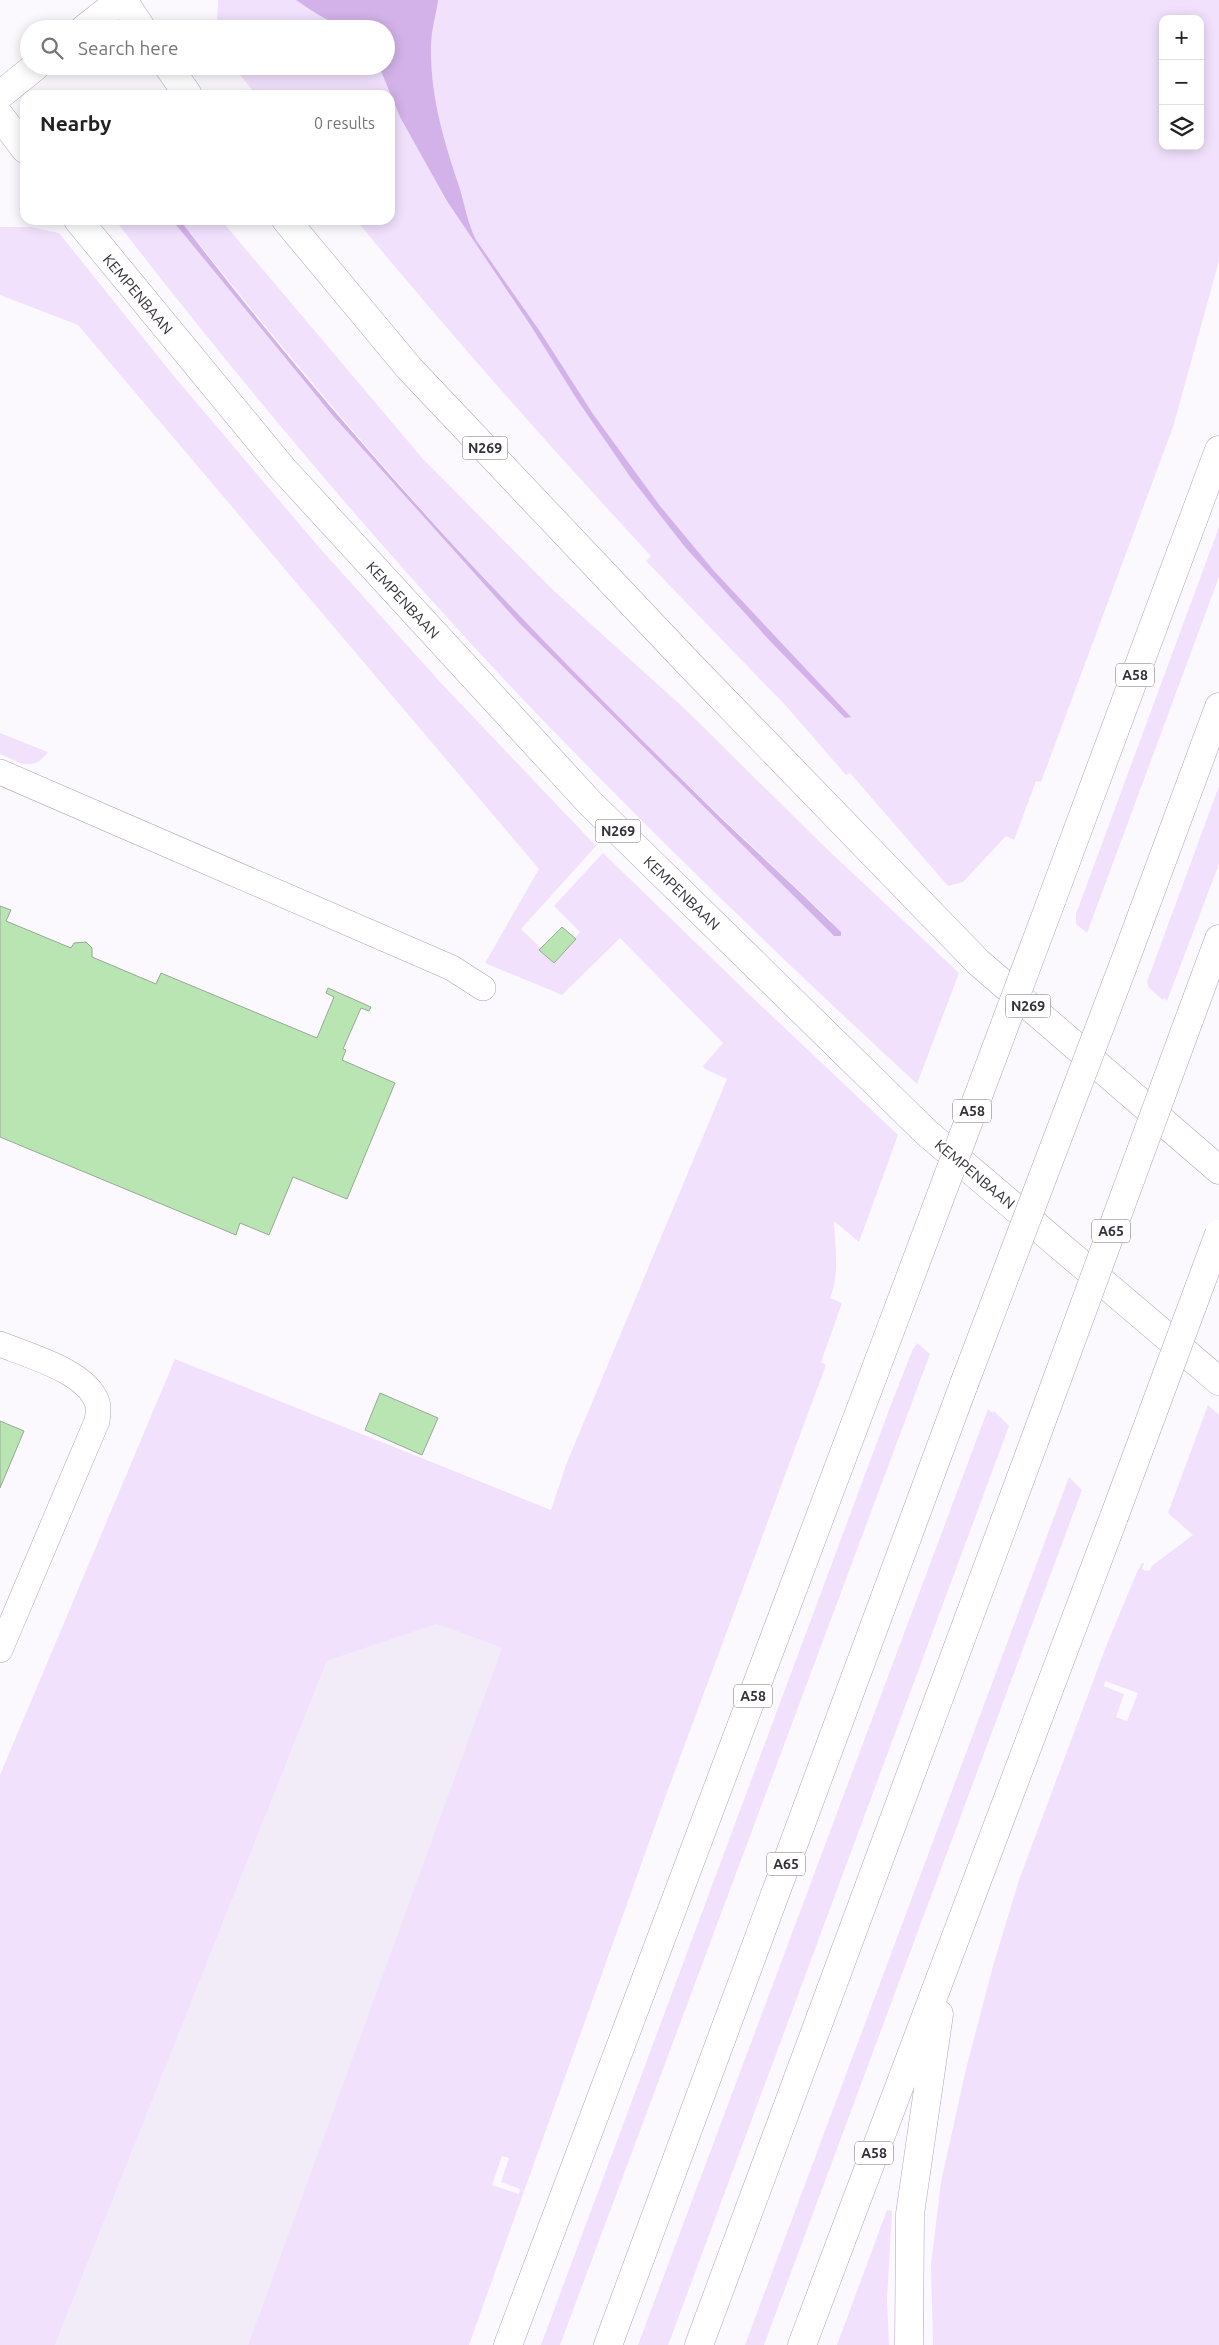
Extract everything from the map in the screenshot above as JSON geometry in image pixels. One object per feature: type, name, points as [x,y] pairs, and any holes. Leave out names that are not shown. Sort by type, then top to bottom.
[{"type":"highway","points":[[96,20],[122,0],[136,20]]},
{"type":"highway","points":[[0,94],[24,75]]},
{"type":"highway","points":[[174,75],[185,90]]},
{"type":"highway","points":[[0,116],[20,142]]},
{"type":"highway","name":"KEMPENBAAN","points":[[82,225],[283,469],[590,803],[927,1134],[1219,1381]]},
{"type":"highway","name":"N269","points":[[290,225],[409,368],[692,667],[978,962],[1219,1170]]},
{"type":"highway","name":"A58","points":[[508,2345],[1219,450]]},
{"type":"highway","name":"A65","points":[[608,2345],[964,1384],[1219,708]]},
{"type":"highway","name":"A65","points":[[699,2345],[1219,939]]},
{"type":"highway","name":"A58","points":[[802,2345],[1219,1234]]},
{"type":"highway","name":"A58","points":[[909,2345],[910,2214],[947,1962]]},
{"type":"lane","points":[[0,772],[452,968],[483,988]]},
{"type":"lane","points":[[0,1344],[70,1373],[89,1386],[98,1403],[98,1421],[0,1650]]},
{"type":"shaded area","points":[[218,0],[1219,0],[1219,261],[1173,427],[1041,782],[1036,781],[1014,840],[1006,836],[963,882],[948,886],[850,773],[846,775],[787,707],[646,561],[651,556],[501,390],[360,225],[395,225],[395,90],[252,90],[240,75],[395,75],[395,20],[217,20]]},
{"type":"shaded area","points":[[296,0],[438,0],[431,46],[433,83],[439,119],[476,240],[541,333],[593,414],[660,506],[714,571],[851,717],[845,718],[770,641],[685,547],[631,478],[578,401],[531,326],[447,201],[400,117],[395,105],[395,90],[389,90],[383,75],[395,75],[395,20],[327,20]]},
{"type":"shaded area","points":[[119,225],[176,225],[333,416],[520,624],[834,936],[831,921],[642,740],[459,551],[317,388],[184,225],[225,225],[423,459],[553,590],[685,709],[827,849],[959,973],[917,1084],[697,875],[508,683],[449,620],[334,489]]},
{"type":"shaded area","points":[[176,225],[184,225],[310,383],[448,540],[566,664],[724,821],[841,932],[841,936],[834,936],[520,624],[333,416]]},
{"type":"shaded area","points":[[0,227],[31,227],[59,233],[173,375],[317,545],[441,683],[596,846],[521,929],[541,948],[539,950],[554,963],[580,932],[554,906],[603,853],[898,1135],[859,1242],[834,1221],[836,1270],[830,1298],[842,1303],[821,1362],[826,1365],[666,1795],[469,2345],[248,2345],[502,1648],[437,1624],[327,1661],[55,2345],[0,2345],[0,1775],[175,1359],[551,1510],[566,1465],[727,1079],[705,1069],[703,1066],[723,1043],[620,938],[562,995],[485,963],[539,869],[78,325],[0,295]],"holes":[[[502,2156],[509,2158],[501,2182],[520,2189],[519,2194],[492,2185]]]},
{"type":"shaded area","points":[[1219,527],[1219,577],[1087,933],[1076,924],[1076,914]]},
{"type":"shaded area","points":[[0,733],[48,752],[37,762],[31,764],[13,760],[0,754]]},
{"type":"shaded area","points":[[1219,786],[1219,864],[1167,1001],[1164,998],[1163,1000],[1149,988],[1147,982]]},
{"type":"shaded area","points":[[917,1343],[930,1354],[560,2345],[541,2345],[889,1410],[912,1351]]},
{"type":"shaded area","points":[[1208,1405],[1219,1415],[1219,2345],[933,2345],[931,2264],[941,2182],[966,2069],[993,1966],[1019,1880],[1107,1644],[1142,1563],[1144,1563],[1142,1569],[1149,1571],[1153,1565],[1193,1535],[1168,1513]],"holes":[[[1105,1681],[1138,1693],[1127,1721],[1116,1717],[1124,1694],[1104,1686]]]},
{"type":"shaded area","points":[[988,1409],[993,1413],[994,1411],[1009,1426],[673,2332],[668,2345],[638,2345]]},
{"type":"shaded area","points":[[1069,1477],[1082,1490],[764,2345],[745,2345]]},
{"type":"shaded area","points":[[437,1624],[503,1648],[248,2345],[55,2345],[327,1661]]},
{"type":"shaded area","points":[[887,2210],[892,2211],[887,2299],[889,2345],[837,2345]]},
{"type":"building","points":[[0,906],[11,910],[6,921],[71,948],[74,943],[86,942],[92,948],[92,957],[156,984],[161,973],[317,1038],[334,997],[326,993],[328,988],[371,1007],[369,1011],[361,1008],[343,1049],[346,1050],[342,1060],[395,1083],[347,1199],[293,1177],[269,1235],[240,1223],[236,1235],[0,1137]]},
{"type":"building","points":[[562,927],[576,939],[554,963],[539,950]]},
{"type":"building","points":[[380,1393],[438,1418],[422,1455],[365,1430]]},
{"type":"building","points":[[0,1421],[24,1431],[0,1488]]}]
